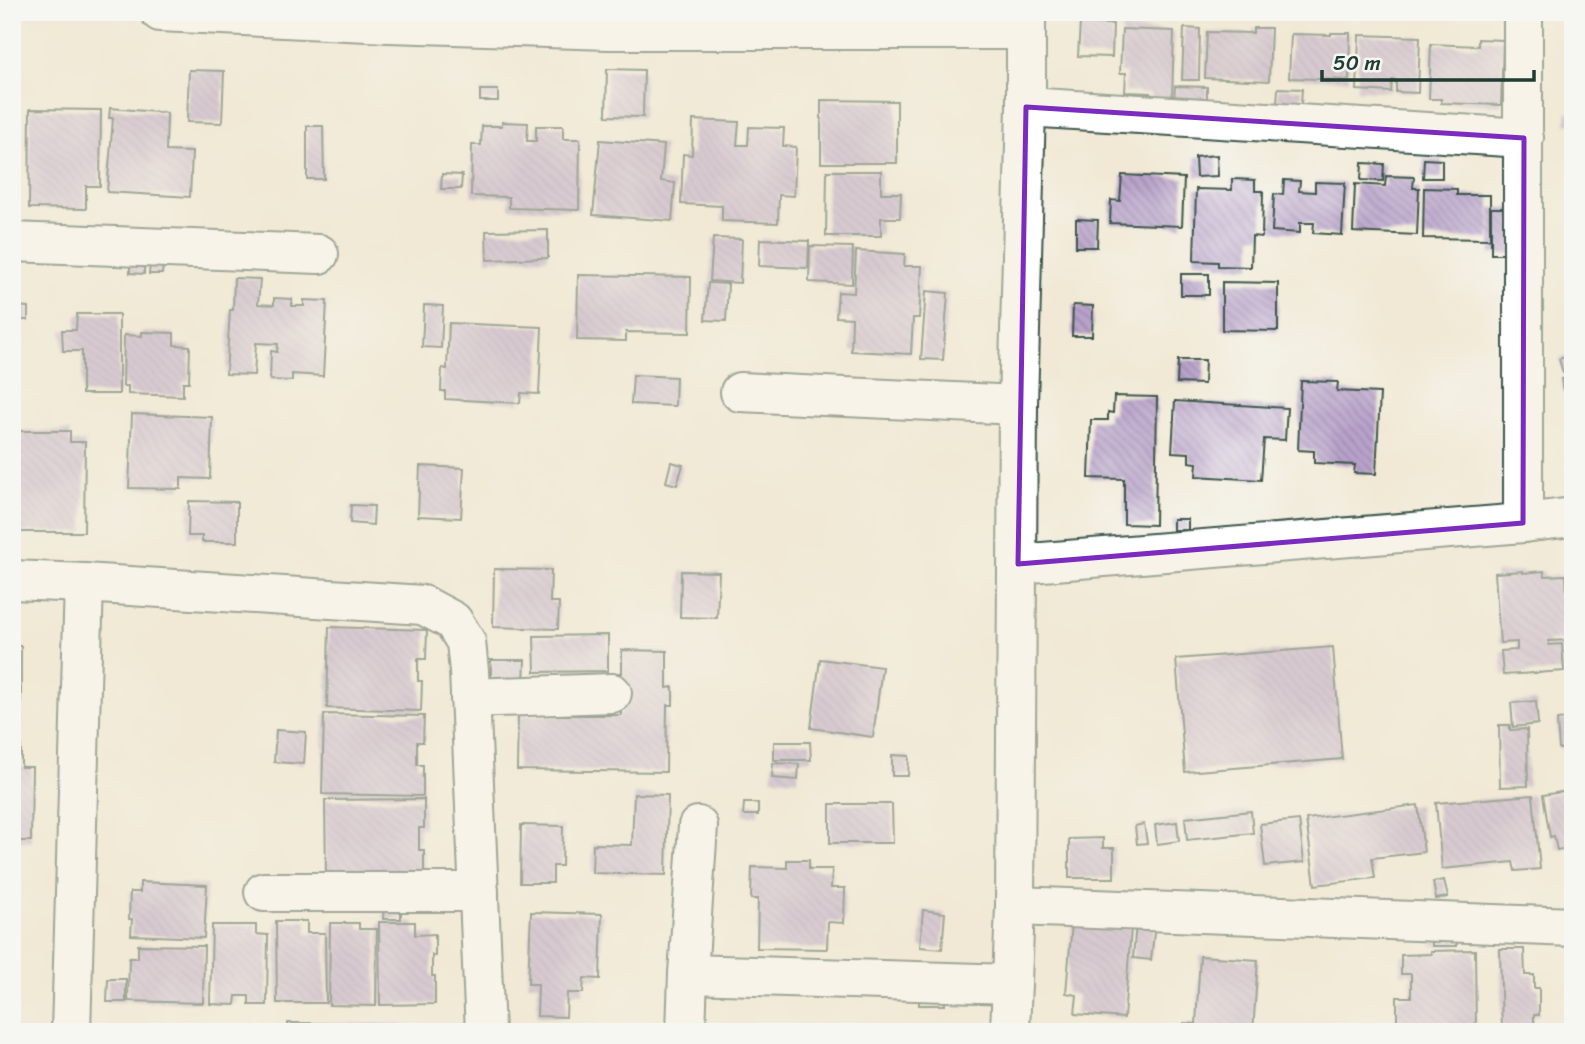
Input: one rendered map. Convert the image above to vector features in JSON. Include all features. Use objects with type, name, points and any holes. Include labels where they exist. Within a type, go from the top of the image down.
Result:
[{"type":"street","points":[[160,12],[389,23],[1026,21],[1018,405],[1016,906],[1010,1032]]},
{"type":"street","points":[[1523,12],[1523,523]]},
{"type":"street","points":[[1026,107],[1524,138]]},
{"type":"street","points":[[12,242],[319,254]]},
{"type":"street","points":[[740,392],[1018,405]]},
{"type":"street","points":[[1018,564],[1573,517]]},
{"type":"street","points":[[12,580],[423,605],[453,621],[466,642],[471,698],[485,1032]]},
{"type":"street","points":[[71,1032],[85,583]]},
{"type":"street","points":[[471,698],[612,693]]},
{"type":"street","points":[[686,1032],[698,826]]},
{"type":"street","points":[[264,891],[479,892]]},
{"type":"street","points":[[1016,906],[1573,927]]},
{"type":"street","points":[[688,974],[1012,984]]},
{"type":"highlighted area","points":[[1026,107],[1524,138],[1523,523],[1018,564]]},
{"type":"building","points":[[1080,23],[1113,24],[1112,57],[1078,56]]},
{"type":"building","points":[[1184,28],[1200,29],[1199,80],[1182,80]]},
{"type":"building","points":[[1253,28],[1271,28],[1269,81],[1205,78],[1207,32],[1253,33]]},
{"type":"building","points":[[1122,29],[1174,31],[1172,101],[1150,100],[1150,93],[1125,92],[1126,73],[1120,73]]},
{"type":"building","points":[[1350,33],[1349,80],[1289,78],[1291,34]]},
{"type":"building","points":[[1359,35],[1420,37],[1418,93],[1396,92],[1396,80],[1392,80],[1391,92],[1357,90]]},
{"type":"building","points":[[1478,39],[1503,40],[1501,105],[1441,103],[1441,99],[1429,99],[1431,44],[1478,46]]},
{"type":"building","points":[[607,69],[644,70],[643,117],[606,116]]},
{"type":"building","points":[[189,70],[224,71],[222,123],[187,122]]},
{"type":"building","points":[[1175,86],[1207,87],[1207,104],[1174,103]]},
{"type":"building","points":[[1278,88],[1302,89],[1301,105],[1277,104]]},
{"type":"building","points":[[480,90],[498,90],[498,101],[480,101]]},
{"type":"building","points":[[821,100],[897,101],[897,163],[821,163]]},
{"type":"building","points":[[110,108],[167,113],[166,151],[192,152],[190,197],[107,192],[113,118],[109,118]]},
{"type":"building","points":[[30,109],[101,110],[100,186],[86,186],[86,209],[29,208]]},
{"type":"building","points":[[1566,112],[1573,113],[1573,124],[1566,124]]},
{"type":"building","points":[[693,120],[739,122],[737,145],[748,145],[749,127],[784,128],[783,146],[796,147],[794,196],[779,195],[778,223],[722,221],[722,206],[681,204],[683,154],[692,155]]},
{"type":"building","points":[[502,122],[528,123],[527,141],[536,141],[536,126],[563,126],[563,139],[580,139],[579,210],[509,208],[509,197],[471,196],[472,145],[481,145],[482,126],[502,126]]},
{"type":"building","points":[[307,126],[323,126],[324,179],[307,179]]},
{"type":"building","points":[[600,140],[664,145],[661,181],[675,183],[672,221],[593,215]]},
{"type":"building","points":[[1217,155],[1218,176],[1196,177],[1195,157]]},
{"type":"building","points":[[1424,159],[1442,160],[1442,178],[1423,178]]},
{"type":"building","points":[[1362,163],[1384,164],[1383,181],[1361,180]]},
{"type":"building","points":[[827,171],[881,171],[881,193],[901,193],[900,218],[881,218],[881,236],[826,236]]},
{"type":"building","points":[[442,174],[462,175],[461,189],[441,189]]},
{"type":"building","points":[[1122,175],[1184,178],[1182,226],[1110,223],[1111,200],[1120,201]]},
{"type":"building","points":[[1386,176],[1414,177],[1413,188],[1419,188],[1417,235],[1353,232],[1355,184],[1385,186]]},
{"type":"building","points":[[1232,179],[1255,180],[1255,191],[1263,191],[1262,237],[1252,236],[1251,267],[1218,266],[1218,262],[1194,261],[1196,189],[1232,190]]},
{"type":"building","points":[[1284,180],[1300,181],[1299,191],[1315,192],[1315,182],[1345,183],[1342,235],[1313,233],[1314,223],[1300,223],[1300,233],[1272,231],[1274,194],[1283,195]]},
{"type":"building","points":[[1424,188],[1457,189],[1457,195],[1490,195],[1490,239],[1423,238]]},
{"type":"building","points":[[1491,208],[1512,208],[1512,254],[1491,254]]},
{"type":"building","points":[[1076,219],[1098,220],[1097,247],[1076,247]]},
{"type":"building","points":[[548,230],[548,258],[487,260],[486,231]]},
{"type":"building","points":[[713,238],[742,239],[740,283],[710,281]]},
{"type":"building","points":[[760,239],[809,241],[808,268],[759,266]]},
{"type":"building","points":[[810,246],[853,247],[852,284],[809,282]]},
{"type":"building","points":[[856,251],[905,254],[904,266],[922,266],[919,318],[913,318],[911,354],[851,351],[852,318],[836,317],[838,292],[854,293]]},
{"type":"building","points":[[130,264],[144,264],[144,274],[130,273]]},
{"type":"building","points":[[150,265],[163,266],[162,274],[149,274]]},
{"type":"building","points":[[1181,274],[1209,274],[1209,295],[1181,295]]},
{"type":"building","points":[[578,275],[691,277],[690,333],[626,332],[626,341],[577,340]]},
{"type":"building","points":[[234,278],[260,279],[258,304],[274,305],[274,298],[292,299],[292,306],[304,306],[304,300],[327,301],[323,376],[292,374],[292,381],[270,380],[271,351],[277,352],[278,344],[256,343],[254,375],[226,374]]},
{"type":"building","points":[[1222,282],[1278,283],[1278,331],[1222,330]]},
{"type":"building","points":[[708,283],[728,284],[726,321],[705,320]]},
{"type":"building","points":[[926,291],[948,293],[943,360],[921,359]]},
{"type":"building","points":[[424,305],[443,306],[441,348],[422,347]]},
{"type":"building","points":[[1073,305],[1093,306],[1092,336],[1072,336]]},
{"type":"building","points":[[12,306],[28,307],[28,320],[12,320]]},
{"type":"building","points":[[77,314],[119,314],[119,394],[82,394],[82,351],[63,351],[62,330],[76,330]]},
{"type":"building","points":[[449,323],[542,327],[539,394],[521,393],[520,403],[445,399],[445,391],[441,391],[442,368],[447,369]]},
{"type":"building","points":[[142,332],[174,333],[174,345],[190,346],[189,382],[183,382],[183,396],[128,394],[128,386],[123,386],[124,335],[142,336]]},
{"type":"building","points":[[1571,355],[1573,370],[1563,373],[1559,359]]},
{"type":"building","points":[[1178,360],[1205,360],[1204,384],[1177,383]]},
{"type":"building","points":[[633,375],[676,377],[675,406],[631,404]]},
{"type":"building","points":[[1573,377],[1573,389],[1563,391],[1561,379]]},
{"type":"building","points":[[1301,381],[1338,382],[1337,391],[1380,393],[1376,474],[1354,473],[1355,465],[1314,463],[1314,451],[1298,450]]},
{"type":"building","points":[[1114,396],[1157,397],[1155,525],[1124,524],[1124,479],[1089,478],[1091,420],[1108,420],[1108,412],[1113,413]]},
{"type":"building","points":[[1175,401],[1287,408],[1285,440],[1264,439],[1261,480],[1196,476],[1197,463],[1189,462],[1189,453],[1172,452]]},
{"type":"building","points":[[132,414],[212,417],[210,479],[181,478],[181,489],[129,488]]},
{"type":"building","points":[[13,431],[70,431],[70,442],[85,442],[84,532],[12,532]]},
{"type":"building","points":[[671,462],[683,465],[677,485],[666,482]]},
{"type":"building","points":[[420,466],[464,468],[461,518],[418,516]]},
{"type":"building","points":[[189,501],[237,502],[237,542],[202,542],[202,536],[188,536]]},
{"type":"building","points":[[351,505],[374,506],[373,525],[350,523]]},
{"type":"building","points":[[1173,519],[1188,519],[1188,530],[1173,530]]},
{"type":"building","points":[[494,569],[551,570],[550,602],[559,602],[558,629],[493,627]]},
{"type":"building","points":[[681,571],[719,572],[717,618],[680,617]]},
{"type":"building","points":[[1544,571],[1545,576],[1566,575],[1570,640],[1549,641],[1549,645],[1562,644],[1564,671],[1503,675],[1501,651],[1517,650],[1517,642],[1500,643],[1495,573]]},
{"type":"building","points":[[329,627],[427,630],[426,659],[418,659],[418,681],[422,681],[421,711],[327,708]]},
{"type":"building","points":[[608,635],[608,671],[535,672],[534,636]]},
{"type":"building","points":[[12,646],[21,646],[21,767],[32,767],[31,841],[12,841]]},
{"type":"building","points":[[1333,647],[1342,759],[1185,772],[1176,659]]},
{"type":"building","points":[[622,650],[667,651],[667,688],[673,687],[673,705],[667,705],[666,772],[517,770],[518,715],[621,715],[621,702],[617,702],[617,673],[622,673]]},
{"type":"building","points":[[820,659],[882,667],[873,737],[811,728]]},
{"type":"building","points":[[491,660],[525,660],[524,682],[491,682]]},
{"type":"building","points":[[1536,701],[1538,724],[1513,727],[1511,703]]},
{"type":"building","points":[[324,714],[424,716],[423,742],[417,742],[417,765],[423,765],[423,796],[322,794]]},
{"type":"building","points":[[1573,718],[1573,748],[1559,749],[1557,720]]},
{"type":"building","points":[[1499,725],[1510,725],[1510,730],[1527,729],[1528,786],[1500,787]]},
{"type":"building","points":[[276,730],[306,732],[304,764],[274,762]]},
{"type":"building","points":[[774,742],[810,742],[811,760],[774,760]]},
{"type":"building","points":[[892,755],[909,756],[908,776],[892,776]]},
{"type":"building","points":[[773,763],[799,764],[798,780],[772,778]]},
{"type":"building","points":[[1573,790],[1573,847],[1557,850],[1554,836],[1550,837],[1543,795]]},
{"type":"building","points":[[634,794],[668,795],[666,875],[592,873],[593,844],[632,845]]},
{"type":"building","points":[[1533,795],[1540,869],[1515,871],[1513,862],[1442,869],[1436,803]]},
{"type":"building","points":[[424,799],[424,828],[419,828],[419,850],[424,850],[424,877],[326,876],[325,800]]},
{"type":"building","points":[[744,803],[758,803],[758,815],[743,815]]},
{"type":"building","points":[[830,804],[892,804],[893,843],[830,843]]},
{"type":"building","points":[[1418,805],[1424,852],[1372,858],[1375,878],[1315,885],[1306,819]]},
{"type":"building","points":[[1251,811],[1253,833],[1187,840],[1185,818]]},
{"type":"building","points":[[1299,820],[1304,862],[1265,866],[1260,824]]},
{"type":"building","points":[[1177,822],[1179,841],[1157,844],[1155,825]]},
{"type":"building","points":[[1144,824],[1147,843],[1137,844],[1135,826]]},
{"type":"building","points":[[521,825],[563,826],[562,866],[553,866],[553,883],[520,883]]},
{"type":"building","points":[[1103,838],[1103,848],[1114,848],[1114,878],[1069,878],[1069,839]]},
{"type":"building","points":[[787,860],[809,860],[809,869],[832,869],[831,888],[845,888],[844,923],[828,922],[827,949],[757,948],[758,899],[751,899],[752,867],[787,868]]},
{"type":"building","points":[[1444,880],[1448,897],[1436,899],[1433,882]]},
{"type":"building","points":[[140,882],[207,885],[204,938],[131,935],[130,892],[140,892]]},
{"type":"building","points":[[384,905],[401,906],[401,919],[383,919]]},
{"type":"building","points":[[923,910],[945,913],[942,949],[920,947]]},
{"type":"building","points":[[531,912],[602,914],[600,979],[584,978],[583,993],[567,993],[566,1017],[537,1016],[538,984],[528,984]]},
{"type":"building","points":[[276,921],[307,921],[307,933],[325,933],[326,1003],[277,1003]]},
{"type":"building","points":[[379,922],[415,922],[415,935],[435,934],[432,976],[435,976],[435,1004],[380,1005]]},
{"type":"building","points":[[330,923],[359,923],[359,929],[377,929],[376,1006],[329,1005]]},
{"type":"building","points":[[1072,923],[1131,928],[1124,1018],[1075,1014],[1077,995],[1066,993]]},
{"type":"building","points":[[1136,923],[1155,924],[1151,960],[1133,958]]},
{"type":"building","points":[[212,925],[256,925],[256,934],[268,935],[267,1005],[249,1005],[249,996],[236,996],[235,1005],[210,1004]]},
{"type":"building","points":[[1432,934],[1457,934],[1457,946],[1432,946]]},
{"type":"building","points":[[138,945],[204,946],[203,1003],[128,1001],[129,958],[138,958]]},
{"type":"building","points":[[1500,949],[1524,949],[1525,975],[1534,975],[1534,988],[1539,988],[1539,1015],[1534,1015],[1534,1032],[1502,1032]]},
{"type":"building","points":[[1475,950],[1476,1028],[1397,1028],[1397,997],[1411,997],[1411,974],[1401,974],[1401,955]]},
{"type":"building","points":[[1200,956],[1258,960],[1253,1032],[1184,1032],[1184,1023],[1196,1024]]},
{"type":"building","points":[[108,979],[126,979],[126,1002],[107,1002]]},
{"type":"building","points":[[919,989],[945,989],[945,1005],[919,1005]]},
{"type":"building","points":[[288,1023],[402,1024],[402,1032],[288,1032]]}]
